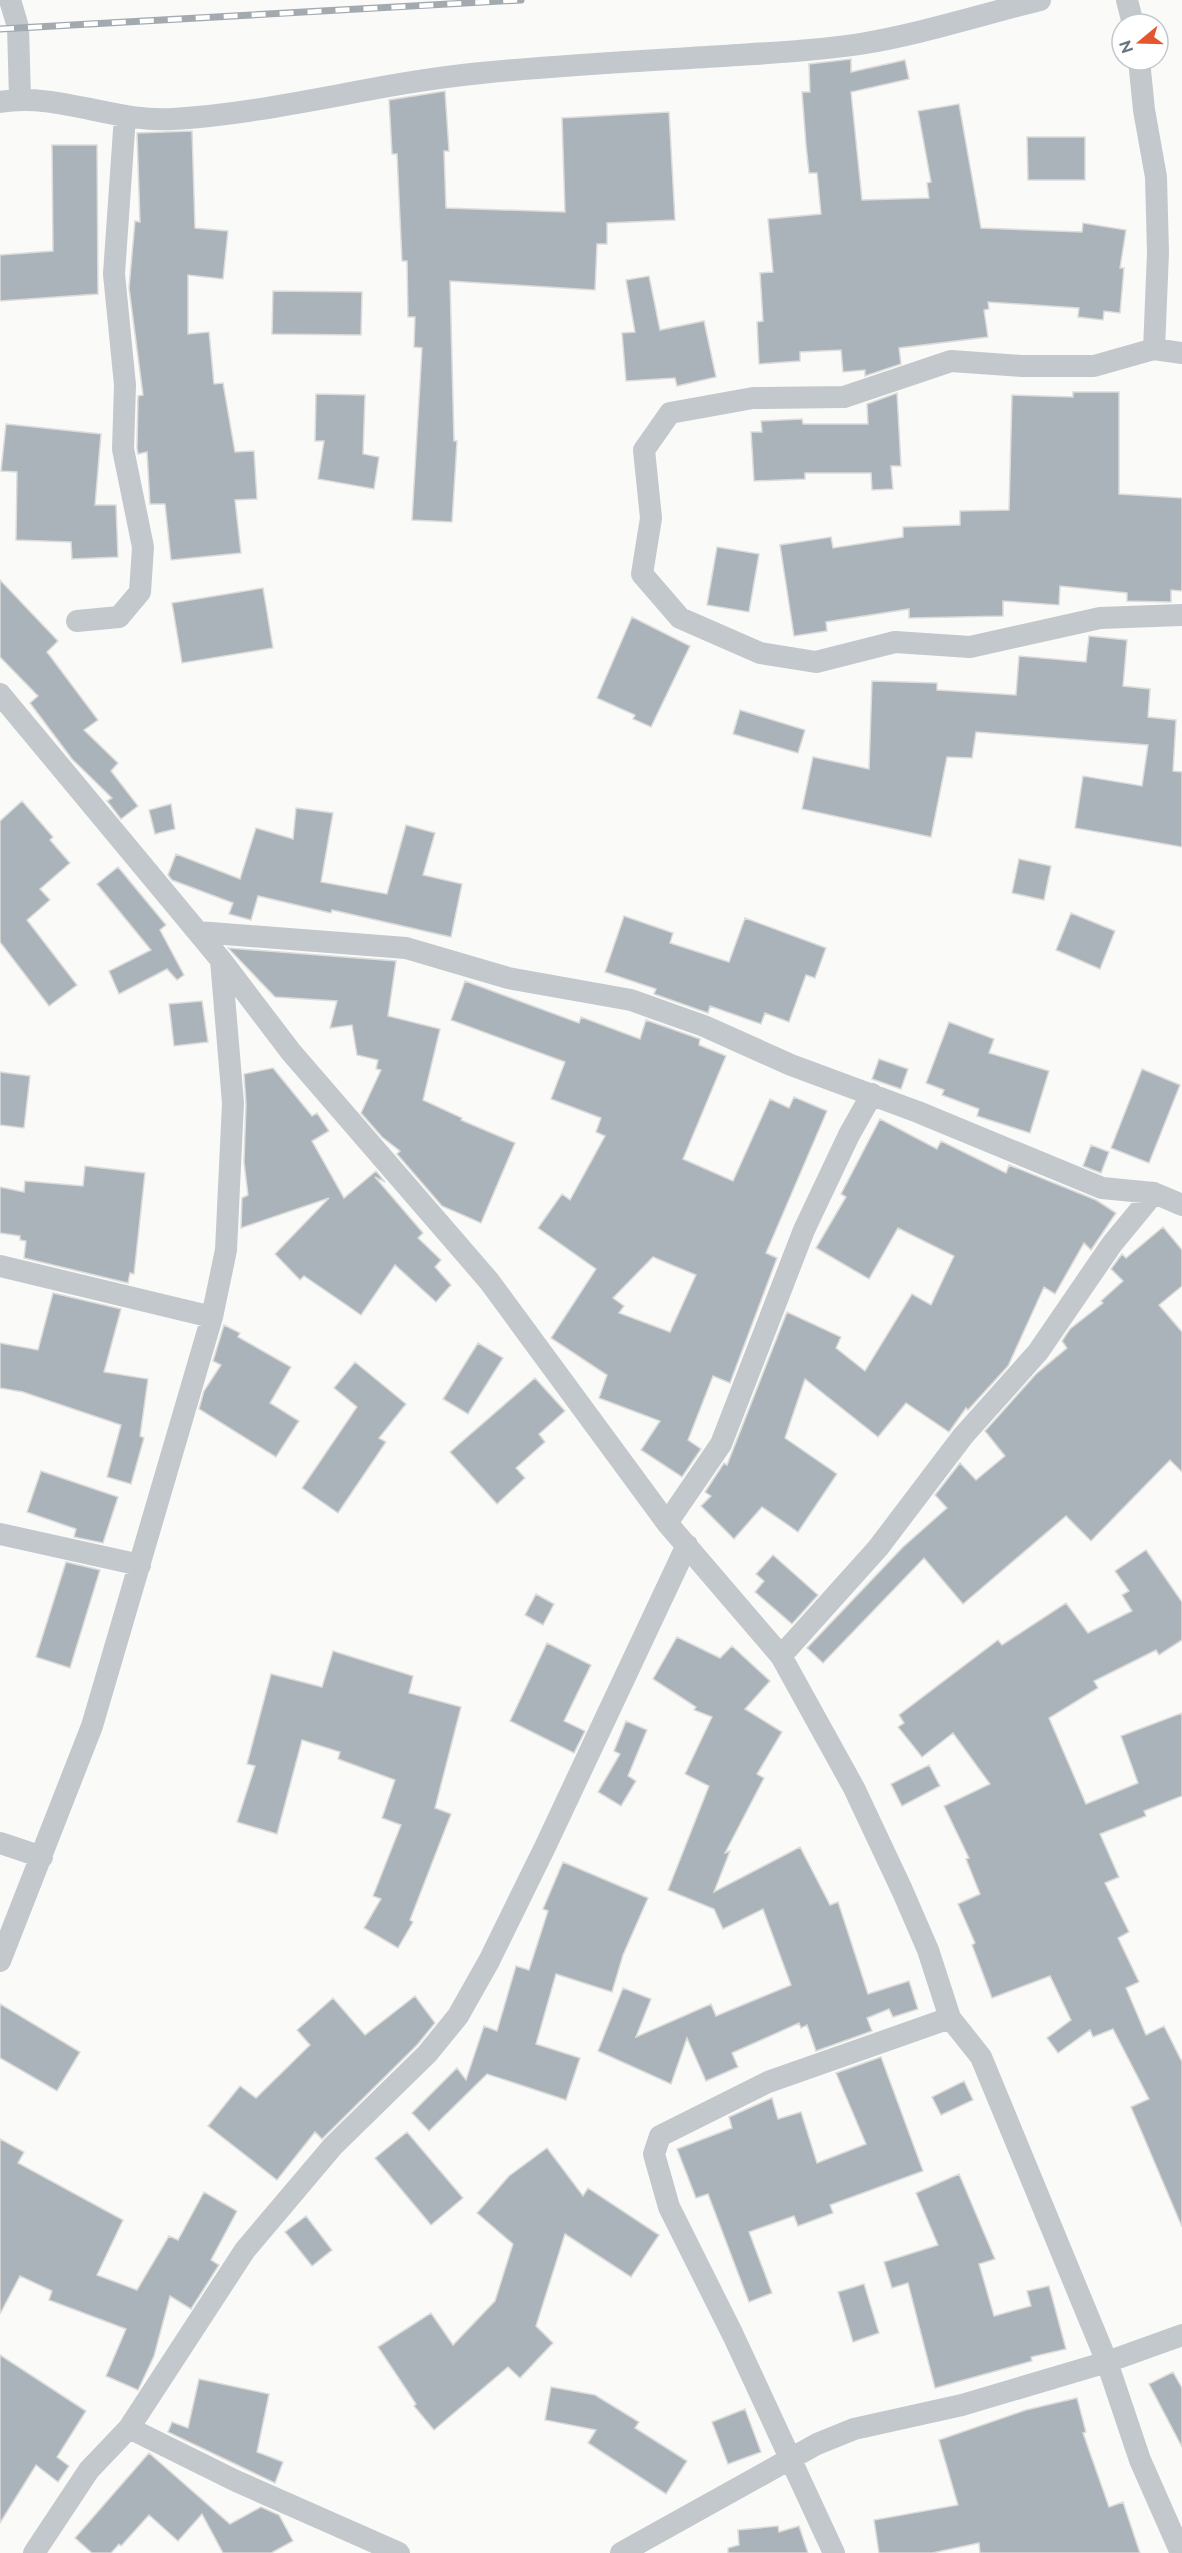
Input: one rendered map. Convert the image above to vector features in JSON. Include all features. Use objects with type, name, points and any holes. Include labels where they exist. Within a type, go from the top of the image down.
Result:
[{"type":"street","points":[[10,0],[18,27],[10,100],[171,120],[300,103],[372,87],[480,73],[859,44],[921,32],[1040,0]]},
{"type":"street","points":[[1140,72],[1144,110],[1156,177],[1158,253],[1154,349]]},
{"type":"street","points":[[77,621],[119,617],[140,592],[143,547],[123,449],[125,385],[114,274],[125,116]]},
{"type":"street","points":[[1182,353],[1154,349],[1094,366],[1022,366],[951,361],[844,397],[753,398],[670,413],[644,450],[651,518],[642,574],[680,618],[760,652],[816,662],[895,642],[970,647],[1100,618],[1182,615]]},
{"type":"street","points":[[0,694],[221,960],[291,1052],[489,1281],[668,1523],[781,1656],[854,1788],[902,1890],[928,1950],[950,2018],[981,2057],[1107,2362],[1140,2460],[1175,2522],[1181,2553]]},
{"type":"street","points":[[198,932],[406,948],[508,978],[631,1000],[704,1026],[791,1065],[872,1094],[1102,1188],[1155,1193],[1182,1204]]},
{"type":"street","points":[[0,1961],[92,1726],[212,1317],[226,1250],[233,1103],[221,960]]},
{"type":"street","points":[[668,1523],[721,1444],[804,1230],[849,1135],[872,1094]]},
{"type":"street","points":[[781,1656],[878,1548],[963,1436],[1038,1352],[1112,1244],[1155,1193]]},
{"type":"street","points":[[0,1266],[212,1317]]},
{"type":"street","points":[[0,1534],[140,1565]]},
{"type":"street","points":[[34,2553],[89,2470],[129,2428],[245,2250],[333,2146],[427,2055],[458,2016],[489,1961],[545,1847],[687,1545]]},
{"type":"street","points":[[0,1844],[42,1857]]},
{"type":"street","points":[[834,2553],[669,2207],[654,2154],[660,2136],[768,2082],[950,2018]]},
{"type":"street","points":[[621,2553],[790,2459],[854,2428],[962,2405],[1107,2362],[1182,2335]]},
{"type":"street","points":[[129,2428],[236,2481],[399,2553]]},
{"type":"building","points":[[851,59],[851,72],[905,60],[909,79],[851,92],[862,200],[929,198],[927,183],[931,182],[918,111],[959,104],[981,228],[1082,232],[1083,223],[1126,230],[1120,268],[1124,268],[1120,313],[1104,311],[1103,320],[1078,317],[1079,308],[988,302],[989,309],[984,310],[988,337],[899,348],[901,364],[865,376],[865,370],[843,372],[841,350],[800,352],[800,361],[759,364],[757,322],[763,321],[760,273],[773,272],[768,219],[821,214],[817,173],[809,173],[806,145],[802,92],[810,92],[809,64]]},
{"type":"building","points":[[445,91],[449,151],[444,151],[446,208],[565,212],[562,118],[669,112],[675,220],[607,223],[607,244],[597,244],[595,290],[450,281],[454,441],[457,441],[452,522],[412,520],[422,348],[414,347],[415,317],[408,317],[407,261],[402,261],[397,154],[392,154],[389,100]]},
{"type":"building","points":[[192,131],[195,228],[228,231],[223,279],[188,275],[188,334],[209,332],[214,384],[223,383],[235,452],[254,451],[257,499],[235,500],[241,553],[171,560],[165,504],[150,504],[147,452],[138,454],[137,448],[138,396],[143,395],[129,288],[135,221],[140,222],[137,133]]},
{"type":"building","points":[[1027,137],[1085,137],[1085,180],[1028,180]]},
{"type":"building","points":[[52,145],[97,145],[98,294],[0,301],[0,255],[53,251]]},
{"type":"building","points":[[649,276],[660,330],[704,321],[716,377],[677,386],[675,378],[626,381],[622,333],[635,332],[626,280]]},
{"type":"building","points":[[273,291],[362,292],[361,335],[272,334]]},
{"type":"building","points":[[1073,392],[1119,392],[1119,494],[1182,498],[1182,591],[1171,590],[1171,602],[1127,601],[1127,593],[1060,586],[1059,605],[1003,601],[1003,616],[909,618],[909,609],[826,622],[827,631],[794,636],[780,545],[831,537],[833,548],[903,537],[903,527],[960,525],[960,511],[1009,510],[1012,395],[1073,397]]},
{"type":"building","points":[[897,393],[901,466],[891,466],[893,489],[872,490],[871,473],[805,473],[805,479],[754,481],[751,432],[762,432],[761,421],[802,419],[803,424],[868,424],[867,404]]},
{"type":"building","points":[[316,394],[365,395],[363,454],[379,457],[374,489],[318,479],[324,441],[315,441]]},
{"type":"building","points":[[6,424],[101,434],[95,505],[116,505],[118,557],[72,559],[71,542],[16,540],[17,472],[1,471]]},
{"type":"building","points":[[717,547],[759,554],[749,612],[707,605]]},
{"type":"building","points":[[0,580],[58,641],[47,652],[98,720],[84,730],[118,763],[111,771],[138,806],[121,819],[107,801],[112,798],[72,759],[30,703],[38,696],[0,657]]},
{"type":"building","points":[[263,588],[273,648],[182,663],[172,603]]},
{"type":"building","points":[[632,617],[690,646],[651,727],[633,719],[635,715],[597,698]]},
{"type":"building","points":[[1089,636],[1127,640],[1123,686],[1150,689],[1148,717],[1176,720],[1173,771],[1182,772],[1182,847],[1075,828],[1083,776],[1142,786],[1148,745],[976,732],[972,758],[947,757],[931,837],[802,809],[813,757],[869,769],[872,681],[937,683],[937,690],[1016,695],[1019,656],[1086,662]]},
{"type":"building","points":[[740,710],[805,730],[798,753],[733,734]]},
{"type":"building","points":[[22,801],[53,837],[50,840],[70,863],[40,889],[50,900],[27,920],[77,985],[49,1006],[0,942],[0,821]]},
{"type":"building","points":[[171,804],[175,829],[155,834],[149,810]]},
{"type":"building","points":[[296,808],[333,813],[321,882],[387,894],[406,825],[435,833],[423,875],[462,884],[451,937],[258,896],[251,920],[229,914],[233,903],[172,880],[168,875],[176,854],[240,879],[256,828],[293,839]]},
{"type":"building","points":[[1019,859],[1051,866],[1044,900],[1012,893]]},
{"type":"building","points":[[118,867],[166,925],[160,930],[184,975],[177,980],[167,969],[119,994],[109,971],[151,950],[97,884]]},
{"type":"building","points":[[1071,913],[1115,931],[1100,969],[1056,950]]},
{"type":"building","points":[[624,916],[673,933],[670,943],[729,962],[745,918],[826,948],[815,978],[806,975],[789,1022],[765,1013],[761,1024],[710,1006],[708,1013],[654,994],[656,989],[605,972]]},
{"type":"building","points":[[228,948],[396,961],[388,1016],[440,1029],[423,1100],[462,1118],[461,1120],[515,1143],[481,1223],[442,1206],[397,1154],[400,1151],[382,1137],[361,1113],[381,1070],[376,1069],[378,1060],[357,1055],[352,1025],[330,1028],[337,1001],[275,997]]},
{"type":"building","points":[[465,981],[579,1023],[581,1017],[640,1039],[646,1020],[700,1039],[699,1045],[726,1056],[683,1159],[733,1181],[770,1099],[789,1108],[794,1097],[827,1111],[766,1253],[777,1258],[730,1383],[713,1376],[688,1440],[701,1449],[682,1477],[641,1450],[660,1421],[599,1398],[607,1375],[551,1338],[596,1269],[538,1228],[562,1194],[570,1200],[605,1136],[596,1132],[601,1118],[551,1099],[565,1062],[451,1020]],"holes":[[[653,1257],[696,1275],[670,1332],[619,1313],[624,1306],[613,1298]]]},
{"type":"building","points":[[202,1001],[208,1042],[174,1046],[169,1004]]},
{"type":"building","points":[[949,1022],[994,1039],[989,1053],[1049,1071],[1030,1133],[977,1116],[979,1109],[942,1095],[944,1090],[926,1083]]},
{"type":"building","points":[[879,1059],[908,1069],[901,1089],[872,1079]]},
{"type":"building","points":[[273,1068],[312,1116],[317,1113],[329,1131],[312,1141],[344,1198],[376,1171],[385,1182],[375,1177],[423,1233],[418,1238],[441,1260],[435,1267],[451,1285],[436,1302],[395,1265],[361,1315],[304,1276],[300,1280],[275,1254],[329,1198],[241,1228],[242,1198],[248,1195],[244,1162],[246,1104],[244,1074]]},
{"type":"building","points":[[1142,1069],[1180,1085],[1149,1163],[1111,1148]]},
{"type":"building","points":[[0,1072],[30,1076],[24,1128],[0,1125]]},
{"type":"building","points":[[880,1119],[937,1149],[941,1141],[1006,1173],[1009,1165],[1096,1200],[1116,1213],[1091,1250],[1084,1243],[1055,1294],[1044,1287],[1008,1366],[968,1410],[966,1408],[949,1432],[906,1403],[878,1437],[805,1379],[785,1438],[837,1474],[798,1532],[762,1507],[734,1539],[701,1506],[711,1496],[705,1492],[724,1463],[727,1465],[787,1312],[841,1337],[836,1348],[865,1371],[912,1294],[931,1305],[954,1256],[898,1228],[869,1279],[816,1248],[846,1197],[841,1194]]},
{"type":"building","points":[[1091,1145],[1109,1152],[1101,1173],[1083,1166]]},
{"type":"building","points":[[85,1166],[145,1173],[134,1274],[130,1273],[128,1283],[24,1258],[26,1241],[20,1240],[20,1236],[0,1233],[0,1187],[24,1192],[25,1181],[83,1186]]},
{"type":"building","points":[[1163,1227],[1182,1250],[1182,1286],[1159,1305],[1182,1332],[1182,1472],[1170,1460],[1091,1541],[1066,1516],[963,1604],[924,1558],[823,1663],[807,1648],[903,1547],[947,1508],[935,1495],[960,1463],[976,1480],[1005,1456],[985,1431],[1036,1374],[1067,1348],[1062,1341],[1070,1329],[1103,1303],[1101,1301],[1123,1281],[1111,1269],[1122,1254],[1126,1258]]},
{"type":"building","points":[[53,1293],[121,1309],[104,1372],[148,1379],[140,1436],[144,1438],[131,1484],[107,1477],[121,1425],[23,1392],[0,1388],[0,1343],[38,1350]]},
{"type":"building","points":[[224,1325],[240,1333],[238,1337],[291,1367],[270,1403],[299,1421],[276,1457],[199,1409],[204,1391],[221,1365],[213,1361]]},
{"type":"building","points":[[478,1343],[503,1358],[468,1414],[443,1399]]},
{"type":"building","points":[[355,1362],[406,1404],[379,1438],[386,1442],[338,1513],[302,1488],[357,1407],[334,1388]]},
{"type":"building","points":[[535,1378],[565,1411],[539,1434],[545,1442],[516,1468],[525,1478],[497,1504],[450,1452]]},
{"type":"building","points":[[41,1471],[118,1497],[103,1543],[74,1537],[76,1529],[27,1512]]},
{"type":"building","points":[[1146,1550],[1182,1602],[1182,1640],[1159,1655],[1156,1650],[1094,1681],[1098,1688],[1049,1718],[1086,1804],[1138,1783],[1121,1736],[1182,1713],[1182,1796],[1144,1811],[1146,1816],[1100,1834],[1119,1877],[1105,1883],[1129,1932],[1118,1938],[1139,1982],[1126,1988],[1146,2035],[1164,2026],[1182,2062],[1182,2227],[1131,2107],[1149,2099],[1113,2029],[1093,2037],[1090,2030],[1058,2053],[1047,2038],[1071,2020],[1050,1976],[992,1998],[972,1945],[975,1943],[958,1904],[980,1894],[966,1859],[969,1858],[944,1806],[990,1784],[953,1733],[922,1757],[898,1727],[904,1723],[899,1715],[998,1640],[1002,1645],[1066,1603],[1088,1633],[1132,1611],[1122,1595],[1129,1591],[1115,1571]]},
{"type":"building","points":[[773,1555],[818,1595],[792,1624],[755,1592],[764,1581],[756,1574]]},
{"type":"building","points":[[66,1562],[100,1570],[70,1668],[36,1657]]},
{"type":"building","points":[[536,1594],[554,1604],[543,1625],[525,1615]]},
{"type":"building","points":[[677,1637],[720,1658],[732,1646],[770,1681],[745,1709],[782,1732],[757,1774],[764,1778],[725,1853],[730,1851],[714,1892],[800,1847],[830,1905],[838,1902],[868,1994],[909,1981],[918,2009],[893,2017],[889,2009],[867,2018],[872,2031],[816,2051],[807,2025],[801,2028],[799,2023],[732,2053],[738,2067],[706,2081],[687,2038],[671,2084],[598,2051],[623,1988],[651,1999],[636,2037],[711,2004],[716,2016],[791,1985],[763,1909],[723,1929],[714,1909],[668,1890],[709,1786],[685,1774],[712,1717],[694,1710],[696,1707],[653,1679]]},
{"type":"building","points":[[547,1643],[591,1665],[564,1721],[585,1731],[574,1753],[510,1721]]},
{"type":"building","points":[[333,1651],[413,1676],[409,1693],[461,1707],[435,1808],[451,1814],[410,1920],[413,1922],[398,1948],[364,1928],[381,1899],[373,1896],[401,1825],[382,1818],[395,1780],[338,1759],[340,1752],[302,1740],[277,1834],[237,1822],[255,1766],[247,1764],[271,1674],[322,1687]]},
{"type":"building","points":[[626,1721],[647,1730],[628,1776],[636,1781],[621,1806],[598,1792],[620,1754],[614,1751]]},
{"type":"building","points":[[929,1765],[940,1786],[902,1806],[891,1784]]},
{"type":"building","points":[[563,1862],[648,1898],[623,1955],[612,1992],[556,1974],[536,2044],[580,2058],[566,2100],[487,2074],[429,2131],[412,2113],[457,2068],[466,2080],[484,2026],[497,2031],[516,1966],[529,1970],[548,1911],[543,1909]]},
{"type":"building","points":[[415,1996],[435,2023],[417,2045],[322,2139],[315,2132],[277,2180],[208,2126],[240,2086],[256,2098],[310,2045],[297,2030],[333,1998],[365,2035]]},
{"type":"building","points":[[0,2004],[80,2052],[57,2091],[0,2058]]},
{"type":"building","points":[[881,2057],[923,2171],[830,2205],[833,2213],[798,2226],[794,2216],[749,2232],[772,2293],[749,2302],[708,2194],[696,2198],[677,2149],[732,2128],[729,2117],[772,2098],[778,2119],[801,2112],[817,2163],[866,2144],[836,2073]]},
{"type":"building","points":[[964,2081],[973,2100],[941,2115],[932,2097]]},
{"type":"building","points":[[407,2132],[463,2198],[431,2225],[375,2158]]},
{"type":"building","points":[[0,2139],[24,2152],[18,2163],[123,2220],[97,2275],[137,2290],[169,2236],[178,2240],[204,2192],[237,2211],[211,2260],[219,2265],[191,2309],[170,2296],[154,2356],[138,2390],[106,2376],[126,2329],[49,2300],[52,2291],[20,2276],[0,2314]]},
{"type":"building","points":[[547,2148],[583,2196],[588,2188],[659,2235],[631,2277],[565,2234],[536,2326],[553,2343],[520,2378],[508,2367],[434,2430],[414,2406],[416,2404],[378,2347],[431,2313],[453,2345],[495,2301],[513,2244],[477,2213],[509,2176]]},
{"type":"building","points":[[959,2174],[995,2259],[979,2264],[994,2316],[1031,2306],[1027,2291],[1049,2286],[1066,2349],[1031,2357],[1032,2361],[935,2388],[908,2283],[892,2288],[884,2262],[938,2245],[916,2193]]},
{"type":"building","points":[[306,2216],[332,2250],[312,2266],[285,2232]]},
{"type":"building","points":[[864,2284],[879,2333],[853,2342],[838,2292]]},
{"type":"building","points":[[0,2355],[86,2411],[57,2457],[69,2466],[58,2482],[36,2465],[0,2523]]},
{"type":"building","points":[[1173,2372],[1182,2388],[1182,2447],[1149,2384]]},
{"type":"building","points":[[199,2379],[269,2394],[257,2452],[283,2462],[275,2483],[168,2432],[172,2422],[188,2428]]},
{"type":"building","points":[[551,2387],[595,2395],[639,2422],[635,2428],[687,2461],[666,2494],[588,2443],[596,2430],[545,2420]]},
{"type":"building","points":[[1077,2398],[1086,2432],[1083,2433],[1109,2507],[1123,2502],[1140,2553],[980,2553],[979,2543],[932,2553],[879,2553],[874,2520],[958,2505],[939,2440],[1026,2410]]},
{"type":"building","points":[[745,2409],[761,2452],[728,2464],[712,2422]]},
{"type":"building","points":[[149,2453],[230,2524],[261,2507],[279,2515],[293,2541],[271,2553],[223,2553],[202,2514],[178,2541],[149,2515],[121,2546],[119,2544],[111,2553],[92,2553],[75,2538]]},
{"type":"building","points":[[778,2526],[779,2532],[799,2526],[808,2553],[728,2553],[728,2548],[739,2545],[738,2530]]},
{"type":"railway","points":[[0,29],[521,0]]}]
